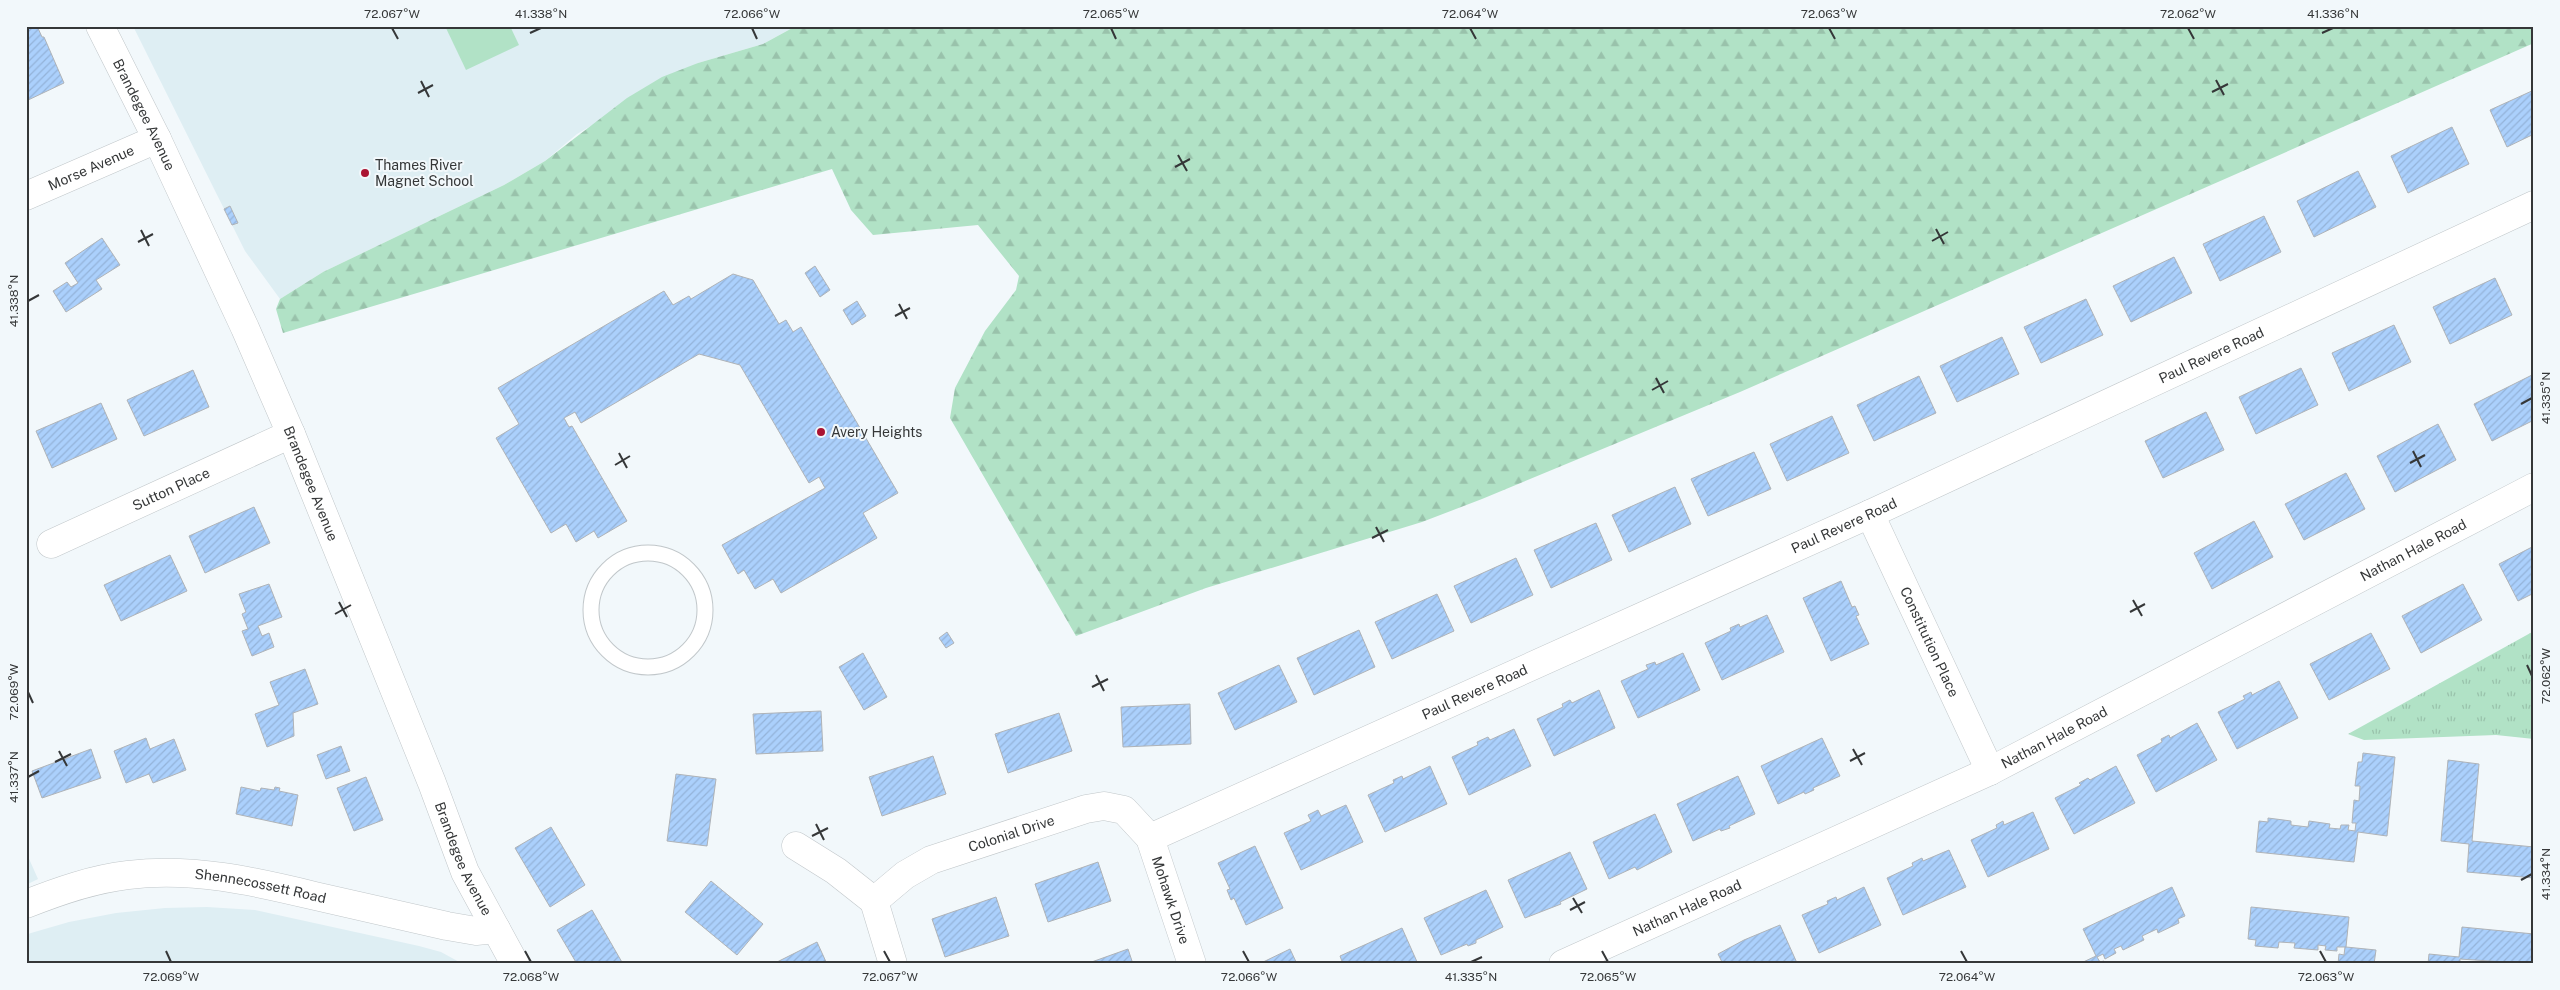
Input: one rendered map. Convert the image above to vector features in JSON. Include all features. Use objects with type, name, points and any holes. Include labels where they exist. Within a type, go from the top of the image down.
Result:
[{"type":"street","name":"Brandegee Avenue","points":[[100,26],[157,139],[291,434],[428,774],[465,872],[505,947]]},
{"type":"street","name":"Morse Avenue","points":[[26,196],[157,139]]},
{"type":"street","name":"Paul Revere Road","points":[[1150,838],[1870,514],[2534,205]]},
{"type":"street","name":"Sutton Place","points":[[51,544],[291,434]]},
{"type":"street","name":"Nathan Hale Road","points":[[1563,964],[1990,771],[2534,487]]},
{"type":"street","name":"Constitution Place","points":[[1870,514],[1990,771]]},
{"type":"street","name":"Colonial Drive","points":[[874,901],[905,875],[932,860],[1086,808],[1104,806],[1124,810],[1150,838]]},
{"type":"street","name":"Mohawk Drive","points":[[1150,838],[1192,964]]},
{"type":"street","points":[[796,846],[836,871],[874,901],[893,964]]},
{"type":"street","name":"Shennecossett Road","points":[[26,904],[78,886],[127,875],[179,872],[211,874],[248,880],[476,931],[505,947]]},
{"type":"lane","points":[[647,552],[666,555],[682,563],[695,576],[703,592],[706,611],[702,629],[693,646],[678,659],[660,667],[640,668],[621,661],[606,650],[595,633],[590,614],[592,594],[600,578],[612,564],[629,555],[647,552]]},
{"type":"shaded area","name":"Thames River Magnet School","points":[[133,26],[796,26],[763,44],[698,63],[577,134],[545,161],[504,185],[323,272],[280,299],[245,251]]},
{"type":"shaded area","points":[[26,852],[38,879],[26,885]]},
{"type":"shaded area","points":[[207,907],[255,910],[419,946],[441,952],[463,964],[26,964],[26,935],[31,933],[69,922],[116,913],[165,908]]},
{"type":"green space","points":[[445,26],[510,26],[519,45],[466,70]]},
{"type":"green space","points":[[796,26],[2534,26],[2534,43],[1740,392],[1482,499],[1422,522],[1206,588],[1076,636],[950,418],[955,388],[985,331],[1016,290],[1019,276],[978,225],[873,235],[851,210],[832,169],[283,333],[276,309],[280,299],[323,272],[504,185],[545,161],[627,98],[662,77],[698,63],[763,44]]},
{"type":"green space","points":[[2534,631],[2534,739],[2496,735],[2364,740],[2348,734]]},
{"type":"building","points":[[37,26],[42,37],[44,37],[64,83],[26,101],[26,29]]},
{"type":"building","points":[[2534,90],[2534,134],[2507,147],[2490,110]]},
{"type":"building","points":[[2452,127],[2469,164],[2408,193],[2391,156]]},
{"type":"building","points":[[2358,171],[2376,207],[2314,237],[2297,201]]},
{"type":"building","points":[[230,206],[238,223],[232,225],[224,209]]},
{"type":"building","points":[[2264,216],[2281,252],[2220,281],[2203,244]]},
{"type":"building","points":[[102,238],[120,265],[96,280],[102,289],[66,312],[53,291],[67,282],[71,287],[78,283],[65,263]]},
{"type":"building","points":[[2174,257],[2192,293],[2131,322],[2113,286]]},
{"type":"building","points":[[815,266],[830,290],[820,297],[805,273]]},
{"type":"building","name":"Avery Heights","points":[[733,274],[753,280],[779,324],[786,320],[793,332],[801,327],[898,493],[863,513],[877,538],[781,593],[773,579],[755,589],[744,570],[738,574],[722,545],[825,488],[819,477],[809,483],[740,365],[699,354],[581,423],[575,412],[564,418],[569,427],[572,426],[627,521],[598,538],[594,531],[576,542],[566,524],[551,533],[496,438],[519,424],[498,388],[664,291],[673,305],[689,296],[691,299]]},
{"type":"building","points":[[2495,278],[2512,315],[2450,344],[2433,307]]},
{"type":"building","points":[[2086,299],[2103,335],[2041,363],[2024,327]]},
{"type":"building","points":[[857,301],[866,316],[852,325],[843,310]]},
{"type":"building","points":[[2394,325],[2411,362],[2349,391],[2332,353]]},
{"type":"building","points":[[2002,337],[2019,374],[1957,402],[1940,366]]},
{"type":"building","points":[[2301,368],[2318,405],[2256,434],[2239,397]]},
{"type":"building","points":[[193,370],[209,407],[144,436],[127,400]]},
{"type":"building","points":[[2534,374],[2534,420],[2492,441],[2474,404]]},
{"type":"building","points":[[1919,376],[1936,413],[1874,441],[1857,405]]},
{"type":"building","points":[[101,403],[117,439],[52,468],[36,431]]},
{"type":"building","points":[[2206,412],[2224,450],[2163,478],[2145,441]]},
{"type":"building","points":[[1832,416],[1849,453],[1787,481],[1770,444]]},
{"type":"building","points":[[2438,424],[2456,460],[2395,492],[2377,456]]},
{"type":"building","points":[[1754,452],[1771,489],[1708,516],[1691,479]]},
{"type":"building","points":[[2346,473],[2365,509],[2304,540],[2285,504]]},
{"type":"building","points":[[1675,487],[1691,524],[1629,552],[1612,515]]},
{"type":"building","points":[[254,507],[270,543],[205,573],[189,536]]},
{"type":"building","points":[[2254,521],[2273,557],[2212,589],[2194,553]]},
{"type":"building","points":[[1596,523],[1612,560],[1551,588],[1534,550]]},
{"type":"building","points":[[2534,546],[2534,593],[2518,601],[2499,564]]},
{"type":"building","points":[[170,555],[187,591],[121,621],[104,585]]},
{"type":"building","points":[[1516,558],[1533,595],[1471,623],[1454,586]]},
{"type":"building","points":[[1841,581],[1852,607],[1855,606],[1859,615],[1856,616],[1869,644],[1831,661],[1803,598]]},
{"type":"building","points":[[269,584],[282,617],[258,626],[262,636],[269,633],[274,647],[252,656],[242,631],[248,629],[242,614],[246,612],[239,594]]},
{"type":"building","points":[[2463,584],[2482,620],[2421,653],[2402,616]]},
{"type":"building","points":[[1437,594],[1454,631],[1392,659],[1375,622]]},
{"type":"building","points":[[1767,615],[1784,652],[1722,680],[1705,643],[1731,631],[1730,628],[1739,624],[1740,627]]},
{"type":"building","points":[[1359,630],[1375,667],[1314,695],[1297,658]]},
{"type":"building","points":[[947,632],[954,643],[946,648],[939,638]]},
{"type":"building","points":[[2371,633],[2390,669],[2329,700],[2310,664]]},
{"type":"building","points":[[863,653],[887,697],[864,710],[839,667]]},
{"type":"building","points":[[1683,653],[1700,690],[1638,718],[1621,681],[1648,669],[1646,665],[1655,662],[1656,665]]},
{"type":"building","points":[[1279,665],[1297,702],[1235,730],[1218,693]]},
{"type":"building","points":[[305,669],[318,704],[293,713],[294,736],[267,747],[255,714],[279,705],[270,682]]},
{"type":"building","points":[[2279,681],[2298,718],[2237,749],[2218,712],[2245,699],[2243,696],[2251,692],[2252,695]]},
{"type":"building","points":[[1599,690],[1615,728],[1554,756],[1537,719],[1563,707],[1562,704],[1570,700],[1572,703]]},
{"type":"building","points":[[1190,704],[1191,744],[1123,747],[1121,707]]},
{"type":"building","points":[[821,711],[823,751],[756,754],[753,714]]},
{"type":"building","points":[[1059,713],[1072,751],[1008,773],[995,734]]},
{"type":"building","points":[[2197,723],[2217,760],[2156,792],[2137,755],[2162,742],[2161,739],[2169,735],[2170,738]]},
{"type":"building","points":[[1514,729],[1531,766],[1469,795],[1452,757],[1478,745],[1477,742],[1488,737],[1490,740]]},
{"type":"building","points":[[146,738],[150,749],[174,739],[186,770],[153,783],[149,774],[126,783],[114,751]]},
{"type":"building","points":[[1822,738],[1840,776],[1813,788],[1814,790],[1805,794],[1804,792],[1778,804],[1761,766]]},
{"type":"building","points":[[341,746],[350,771],[326,779],[317,755]]},
{"type":"building","points":[[91,749],[101,778],[42,798],[32,771]]},
{"type":"building","points":[[2363,753],[2395,757],[2387,836],[2358,832],[2354,862],[2256,852],[2259,821],[2268,822],[2268,818],[2291,821],[2291,825],[2308,827],[2309,821],[2330,824],[2329,828],[2340,829],[2341,825],[2349,825],[2348,830],[2355,831],[2356,823],[2352,823],[2354,800],[2359,801],[2360,786],[2355,786],[2358,762],[2362,762]]},
{"type":"building","points":[[933,756],[946,794],[882,816],[869,777]]},
{"type":"building","points":[[2448,760],[2479,764],[2472,841],[2534,847],[2534,878],[2467,872],[2469,844],[2441,841]]},
{"type":"building","points":[[1430,766],[1447,804],[1385,832],[1368,795],[1394,783],[1393,780],[1402,776],[1403,779]]},
{"type":"building","points":[[2116,766],[2135,803],[2074,834],[2055,798],[2081,785],[2079,783],[2088,778],[2090,780]]},
{"type":"building","points":[[676,774],[716,779],[707,846],[667,841]]},
{"type":"building","points":[[1738,776],[1755,814],[1729,826],[1730,828],[1721,831],[1720,829],[1693,841],[1677,804]]},
{"type":"building","points":[[366,777],[383,820],[354,831],[337,788]]},
{"type":"building","points":[[241,787],[260,791],[261,788],[274,790],[275,787],[280,788],[279,791],[298,795],[292,826],[236,814]]},
{"type":"building","points":[[1346,805],[1363,842],[1301,870],[1284,833],[1311,821],[1308,815],[1318,810],[1321,816]]},
{"type":"building","points":[[2033,812],[2049,849],[1988,877],[1971,840],[1997,828],[1996,825],[2003,821],[2004,825]]},
{"type":"building","points":[[1655,814],[1672,852],[1637,870],[1635,867],[1609,879],[1593,842]]},
{"type":"building","points":[[551,827],[585,885],[550,907],[515,848]]},
{"type":"building","points":[[1255,846],[1283,908],[1246,925],[1234,898],[1231,900],[1227,890],[1230,889],[1218,863]]},
{"type":"building","points":[[1949,850],[1966,887],[1903,915],[1887,878],[1913,866],[1912,863],[1922,858],[1923,861]]},
{"type":"building","points":[[1570,852],[1587,889],[1560,902],[1561,904],[1525,918],[1508,880]]},
{"type":"building","points":[[1098,862],[1111,901],[1048,922],[1035,884]]},
{"type":"building","points":[[711,881],[763,924],[737,955],[685,912]]},
{"type":"building","points":[[1864,887],[1881,925],[1819,953],[1802,915],[1828,904],[1827,901],[1836,897],[1837,900]]},
{"type":"building","points":[[2172,887],[2185,916],[2178,919],[2179,923],[2158,933],[2157,929],[2142,936],[2144,940],[2123,950],[2121,946],[2114,949],[2116,953],[2105,959],[2103,954],[2097,957],[2100,962],[2104,961],[2106,964],[2079,964],[2096,956],[2083,929]]},
{"type":"building","points":[[1486,890],[1503,927],[1476,940],[1476,943],[1468,946],[1467,944],[1441,955],[1424,918]]},
{"type":"building","points":[[996,897],[1009,936],[945,957],[932,919]]},
{"type":"building","points":[[2251,907],[2349,917],[2346,947],[2376,950],[2374,964],[2338,964],[2339,954],[2344,955],[2345,947],[2337,947],[2337,951],[2325,950],[2326,946],[2318,945],[2318,950],[2294,948],[2295,943],[2279,942],[2278,948],[2255,946],[2256,940],[2248,939]]},
{"type":"building","points":[[592,910],[623,964],[577,964],[557,930]]},
{"type":"building","points":[[1780,925],[1797,963],[1723,964],[1718,954],[1744,940]]},
{"type":"building","points":[[2462,927],[2534,934],[2534,964],[2460,959],[2460,964],[2428,964],[2429,954],[2459,957]]},
{"type":"building","points":[[1402,928],[1418,964],[1343,964],[1340,956]]},
{"type":"building","points":[[817,942],[827,964],[773,964]]},
{"type":"building","points":[[1128,949],[1133,964],[1086,964]]},
{"type":"building","points":[[1290,949],[1297,964],[1259,964]]},
{"type":"place","name":"Thames River Magnet School","points":[[365,173]]},
{"type":"place","name":"Avery Heights","points":[[821,432]]}]
